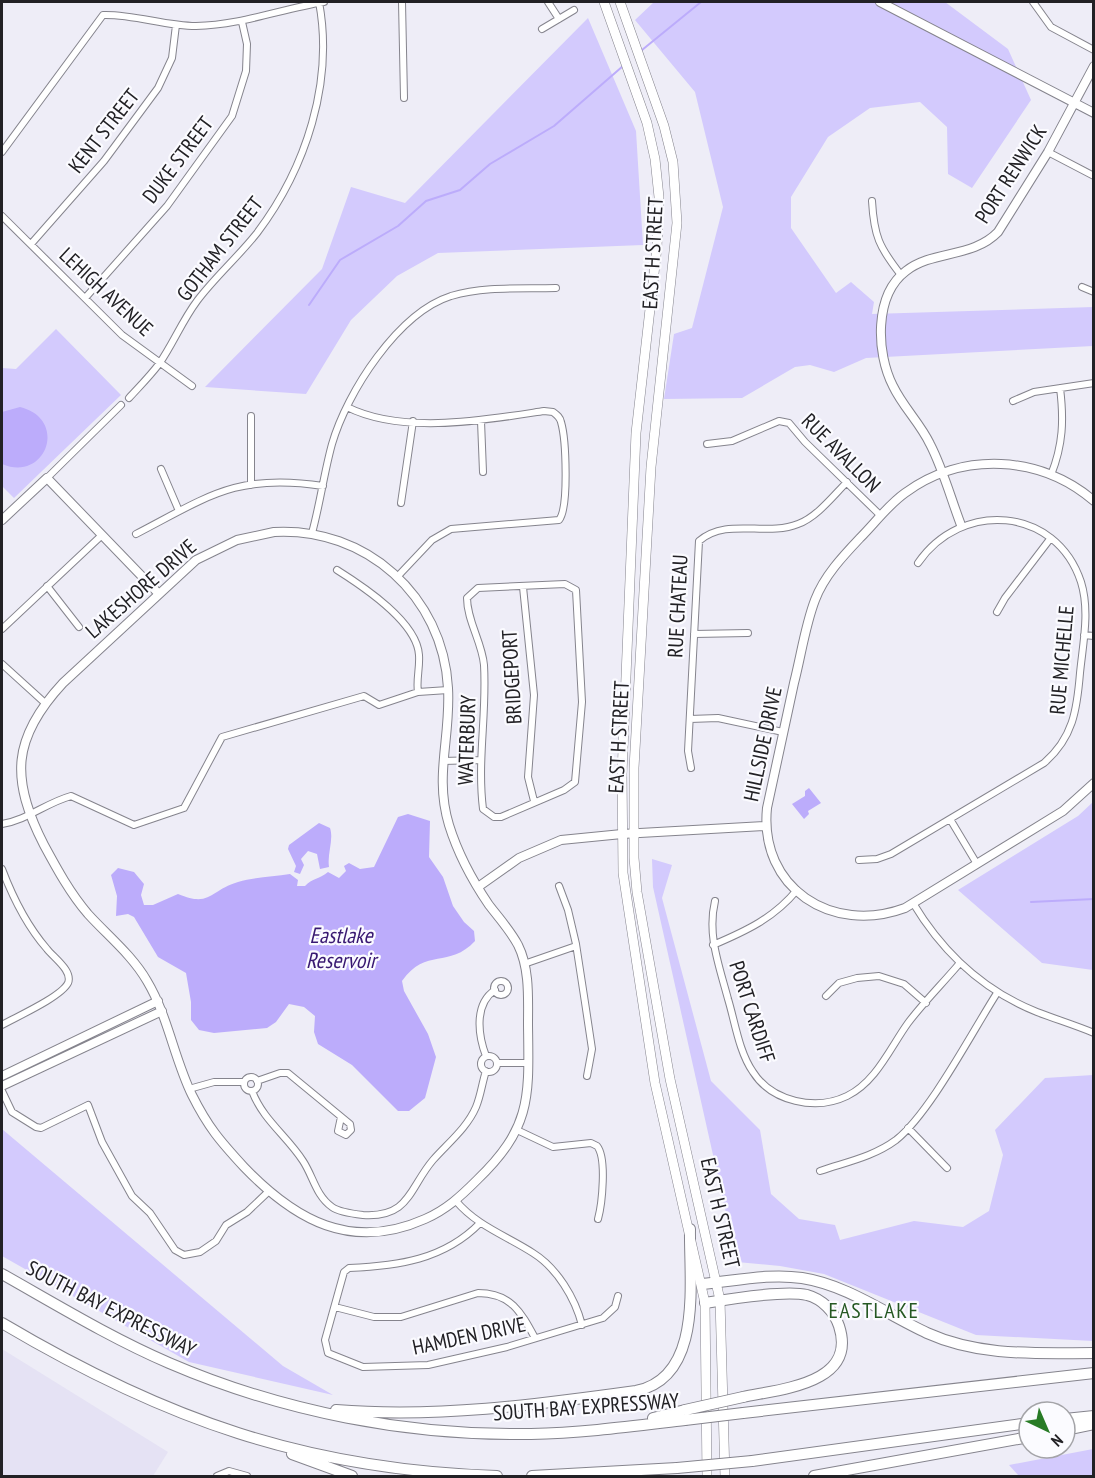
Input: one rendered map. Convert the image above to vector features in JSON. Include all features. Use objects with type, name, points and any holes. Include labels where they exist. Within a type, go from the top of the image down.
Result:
[{"type":"highway","points":[[287,1404],[362,1412],[456,1412],[524,1406],[649,1388],[670,1372],[683,1350],[691,1286],[690,1229]]},
{"type":"highway","name":"SOUTH BAY EXPRESSWAY","points":[[2,1274],[148,1353],[214,1381],[287,1404],[360,1420],[433,1430],[532,1434],[606,1429],[685,1415],[743,1413],[1094,1373]]},
{"type":"highway","points":[[702,1284],[772,1277],[812,1280],[841,1289],[927,1333],[964,1346],[1015,1353],[1094,1353]]},
{"type":"highway","points":[[685,1415],[743,1397],[804,1384],[821,1377],[837,1359],[841,1348],[840,1331],[827,1307],[807,1295],[790,1294],[705,1303]]},
{"type":"highway","points":[[2,1323],[70,1363],[130,1393],[200,1422],[276,1445],[398,1469],[497,1476]]},
{"type":"highway","points":[[1077,1418],[1094,1416]]},
{"type":"highway","points":[[1077,1428],[1094,1424]]},
{"type":"highway","points":[[532,1476],[676,1472],[713,1465],[1017,1425]]},
{"type":"highway","points":[[814,1476],[1017,1439]]},
{"type":"highway","points":[[276,1445],[311,1463],[352,1476]]},
{"type":"main road","name":"EAST H STREET","points":[[604,2],[647,123],[655,159],[659,208],[657,247],[636,433],[622,774],[623,873],[655,1083],[705,1303],[707,1476]]},
{"type":"main road","name":"EAST H STREET","points":[[620,2],[664,126],[673,162],[677,223],[651,467],[634,768],[637,892],[670,1079],[720,1300],[725,1476]]},
{"type":"street","points":[[2,152],[103,15],[176,25],[242,22],[320,2]]},
{"type":"street","name":"GOTHAM STREET","points":[[129,398],[159,363],[193,306],[255,235],[282,196],[292,176],[309,131],[321,86],[323,30],[320,2]]},
{"type":"street","points":[[402,2],[404,98]]},
{"type":"street","points":[[548,2],[559,20]]},
{"type":"street","points":[[880,2],[1094,113]]},
{"type":"street","points":[[1033,2],[1051,27],[1094,50]]},
{"type":"street","points":[[542,29],[574,10]]},
{"type":"street","name":"DUKE STREET","points":[[87,297],[167,206],[232,116],[246,71],[247,44],[242,22]]},
{"type":"street","name":"KENT STREET","points":[[31,244],[104,161],[158,88],[172,58],[176,25]]},
{"type":"street","name":"PORT RENWICK","points":[[961,525],[930,443],[893,387],[884,359],[883,306],[891,286],[915,264],[972,249],[991,239],[1005,222],[1048,152],[1094,66]]},
{"type":"street","points":[[1048,152],[1094,176]]},
{"type":"street","points":[[872,201],[874,231],[881,251],[901,275]]},
{"type":"street","name":"LEHIGH AVENUE","points":[[2,216],[87,297],[122,334],[192,386]]},
{"type":"street","points":[[1082,287],[1094,292]]},
{"type":"street","points":[[312,533],[332,444],[347,407],[390,340],[411,318],[426,307],[453,296],[474,291],[556,288]]},
{"type":"street","points":[[1013,401],[1034,392],[1094,383]]},
{"type":"street","points":[[1051,474],[1062,440],[1064,422],[1060,388]]},
{"type":"street","points":[[2,520],[121,405]]},
{"type":"street","points":[[347,407],[378,417],[450,423],[481,421],[544,411],[552,412],[562,424],[565,475],[563,514],[559,520],[552,523],[451,529],[432,540],[398,576]]},
{"type":"street","points":[[250,416],[251,485]]},
{"type":"street","points":[[401,503],[413,421]]},
{"type":"street","points":[[481,421],[483,472]]},
{"type":"street","name":"RUE AVALLON","points":[[707,444],[732,441],[779,421],[789,423],[881,516]]},
{"type":"street","name":"HILLSIDE DRIVE","points":[[1094,501],[1051,474],[1018,465],[996,463],[974,465],[941,473],[904,493],[841,559],[815,599],[783,732],[767,807],[766,826],[775,860],[786,879],[819,907],[854,917],[883,915],[914,903],[1063,811],[1094,783]]},
{"type":"street","points":[[161,469],[178,512]]},
{"type":"street","points":[[47,478],[158,594]]},
{"type":"street","points":[[136,534],[215,493],[270,481],[323,486]]},
{"type":"street","name":"RUE CHATEAU","points":[[691,768],[688,751],[699,541],[718,531],[742,527],[768,529],[796,525],[815,512],[847,482]]},
{"type":"street","name":"RUE MICHELLE","points":[[860,860],[877,859],[891,854],[1044,763],[1063,743],[1076,715],[1086,616],[1081,583],[1069,558],[1050,539],[1033,527],[1006,520],[980,520],[961,525],[937,540],[918,562]]},
{"type":"street","name":"LAKESHORE DRIVE","points":[[274,532],[312,533],[362,550],[398,576],[416,597],[440,639],[448,690],[442,800],[461,858],[478,888],[517,943],[528,985],[527,1097],[517,1130],[497,1160],[456,1201],[414,1224],[391,1230],[355,1231],[310,1220],[292,1211],[268,1192],[210,1130],[189,1089],[158,1001],[134,962],[76,898],[58,872],[29,816],[22,794],[23,747],[45,703],[158,594],[196,560],[227,544],[274,532]]},
{"type":"street","points":[[2,629],[102,535]]},
{"type":"street","points":[[997,612],[1050,539]]},
{"type":"street","points":[[337,570],[370,592],[404,622],[415,636],[419,655],[418,692]]},
{"type":"street","name":"WATERBURY","points":[[566,584],[572,586],[578,601],[582,702],[578,772],[575,782],[564,790],[501,817],[487,814],[483,808],[479,760],[486,697],[484,674],[467,598],[478,588],[523,587],[566,584]]},
{"type":"street","points":[[47,586],[79,627]]},
{"type":"street","name":"BRIDGEPORT","points":[[523,587],[534,695],[528,777],[534,801]]},
{"type":"street","points":[[694,634],[748,633]]},
{"type":"street","points":[[1084,635],[1094,636]]},
{"type":"street","points":[[2,664],[45,703]]},
{"type":"street","points":[[2,824],[29,816],[51,802],[71,796],[134,825],[184,808],[222,737],[364,696],[379,705],[418,692],[448,690]]},
{"type":"street","points":[[690,719],[718,718],[783,732]]},
{"type":"street","points":[[443,761],[479,760]]},
{"type":"street","points":[[950,819],[977,864]]},
{"type":"street","points":[[478,888],[519,858],[548,845],[581,837],[766,826]]},
{"type":"street","points":[[2,869],[26,918],[45,947],[69,974],[69,980],[62,990],[2,1024]]},
{"type":"street","points":[[559,886],[568,910],[576,946],[592,1049],[587,1076]]},
{"type":"street","points":[[713,945],[769,918],[797,890]]},
{"type":"street","name":"PORT CARDIFF","points":[[715,901],[710,920],[713,945],[744,1053],[752,1071],[770,1089],[793,1100],[826,1102],[849,1095],[862,1086],[959,964]]},
{"type":"street","points":[[914,903],[941,945],[959,964],[997,993],[1034,1011],[1094,1033]]},
{"type":"street","points":[[524,964],[576,946]]},
{"type":"street","points":[[826,996],[838,983],[879,976],[904,984],[926,1003]]},
{"type":"street","points":[[486,1071],[481,1065],[486,1056],[480,1014],[486,996],[495,990]]},
{"type":"street","points":[[820,1171],[870,1155],[896,1140],[908,1128],[924,1108],[997,993]]},
{"type":"street","points":[[2,1076],[158,1001]]},
{"type":"street","points":[[162,1011],[2,1088],[12,1112],[41,1128],[88,1105],[102,1142],[132,1196],[150,1214],[175,1250],[184,1255],[201,1252],[216,1241],[226,1225],[247,1212],[268,1192]]},
{"type":"street","points":[[486,1056],[494,1056],[497,1063],[494,1070],[486,1071]]},
{"type":"street","points":[[497,1063],[528,1063]]},
{"type":"street","points":[[252,1091],[260,1110],[304,1161],[321,1197],[334,1209],[361,1215],[380,1214],[396,1210],[408,1200],[433,1161],[464,1126],[476,1108],[486,1071]]},
{"type":"street","points":[[257,1081],[280,1072],[288,1073],[340,1117]]},
{"type":"street","points":[[189,1089],[214,1082],[244,1082],[251,1077],[257,1081]]},
{"type":"street","points":[[252,1091],[257,1087],[257,1081]]},
{"type":"street","points":[[244,1082],[245,1089],[252,1091]]},
{"type":"street","points":[[908,1128],[947,1168]]},
{"type":"street","points":[[517,1130],[553,1147],[584,1143],[597,1146],[602,1157],[602,1206],[598,1220]]},
{"type":"street","points":[[456,1201],[480,1223],[543,1260],[572,1296],[582,1325]]},
{"type":"street","points":[[480,1223],[450,1246],[414,1262],[349,1268],[344,1272],[335,1307],[374,1317],[401,1317],[478,1293],[488,1293],[501,1296],[514,1304],[535,1338]]},
{"type":"street","name":"HAMDEN DRIVE","points":[[335,1307],[325,1340],[328,1353],[363,1367],[377,1368],[432,1364],[582,1325],[603,1318],[615,1307],[618,1296]]},
{"type":"street","points":[[217,1476],[229,1471],[248,1476]]},
{"type":"shaded area","points":[[654,2],[945,2],[1008,49],[1031,100],[972,188],[948,174],[947,127],[920,102],[870,108],[828,137],[791,197],[791,228],[836,293],[851,282],[874,302],[872,314],[1093,307],[1093,346],[866,358],[834,372],[810,365],[795,367],[742,398],[664,399],[674,334],[692,328],[723,207],[695,92],[635,20]]},
{"type":"shaded area","points":[[588,18],[636,131],[643,245],[438,253],[397,276],[351,320],[306,394],[205,387],[322,269],[351,187],[405,203]]},
{"type":"shaded area","points":[[56,329],[121,395],[14,498],[2,486],[2,368],[16,369]]},
{"type":"shaded area","points":[[1093,802],[1093,970],[1042,963],[958,890],[1078,816]]},
{"type":"shaded area","points":[[652,859],[672,865],[662,898],[711,1081],[760,1130],[771,1194],[799,1219],[835,1225],[840,1240],[914,1221],[963,1227],[989,1211],[1003,1155],[995,1130],[1045,1078],[1093,1075],[1093,1341],[976,1335],[824,1274],[780,1266],[737,1262],[653,887]]},
{"type":"shaded area","points":[[2,1129],[283,1366],[333,1395],[189,1362],[2,1256]]},
{"type":"shaded area","points":[[2,1349],[168,1452],[153,1476],[2,1476]]},
{"type":"shaded area","points":[[1093,1449],[1093,1476],[1019,1476],[1009,1465],[1035,1460],[1077,1460],[1077,1452]]},
{"type":"water","points":[[20,407],[35,414],[44,424],[47,435],[46,447],[40,457],[30,465],[17,467],[2,464],[2,412]]},
{"type":"water","points":[[809,788],[821,803],[808,811],[809,814],[804,819],[792,804],[805,796],[805,791]]},
{"type":"water","name":"Eastlake Reservoir","points":[[408,814],[430,821],[429,857],[443,877],[453,906],[464,922],[474,931],[475,941],[456,954],[420,964],[402,981],[404,991],[428,1034],[436,1057],[425,1098],[409,1111],[398,1111],[352,1065],[318,1044],[314,1032],[315,1016],[304,1007],[289,1004],[276,1022],[267,1028],[214,1033],[199,1030],[191,1020],[191,1002],[186,973],[158,957],[134,917],[128,914],[116,916],[117,896],[111,875],[118,868],[134,872],[144,884],[141,895],[144,905],[153,905],[178,894],[189,898],[204,898],[238,882],[290,874],[298,880],[297,886],[305,886],[328,872],[339,878],[346,871],[344,866],[349,863],[360,869],[374,867],[398,817]]},
{"type":"water","points":[[319,823],[330,828],[329,867],[320,869],[317,854],[308,851],[301,859],[304,865],[300,874],[294,872],[296,866],[288,849],[289,845]]},
{"type":"waterway","points":[[642,50],[701,2]]},
{"type":"waterway","points":[[309,305],[340,260],[398,226],[426,201],[460,190],[490,164],[554,126],[623,66]]},
{"type":"waterway","points":[[1031,902],[1094,899]]},
{"type":"district","name":"EASTLAKE","points":[[874,1310]]}]
